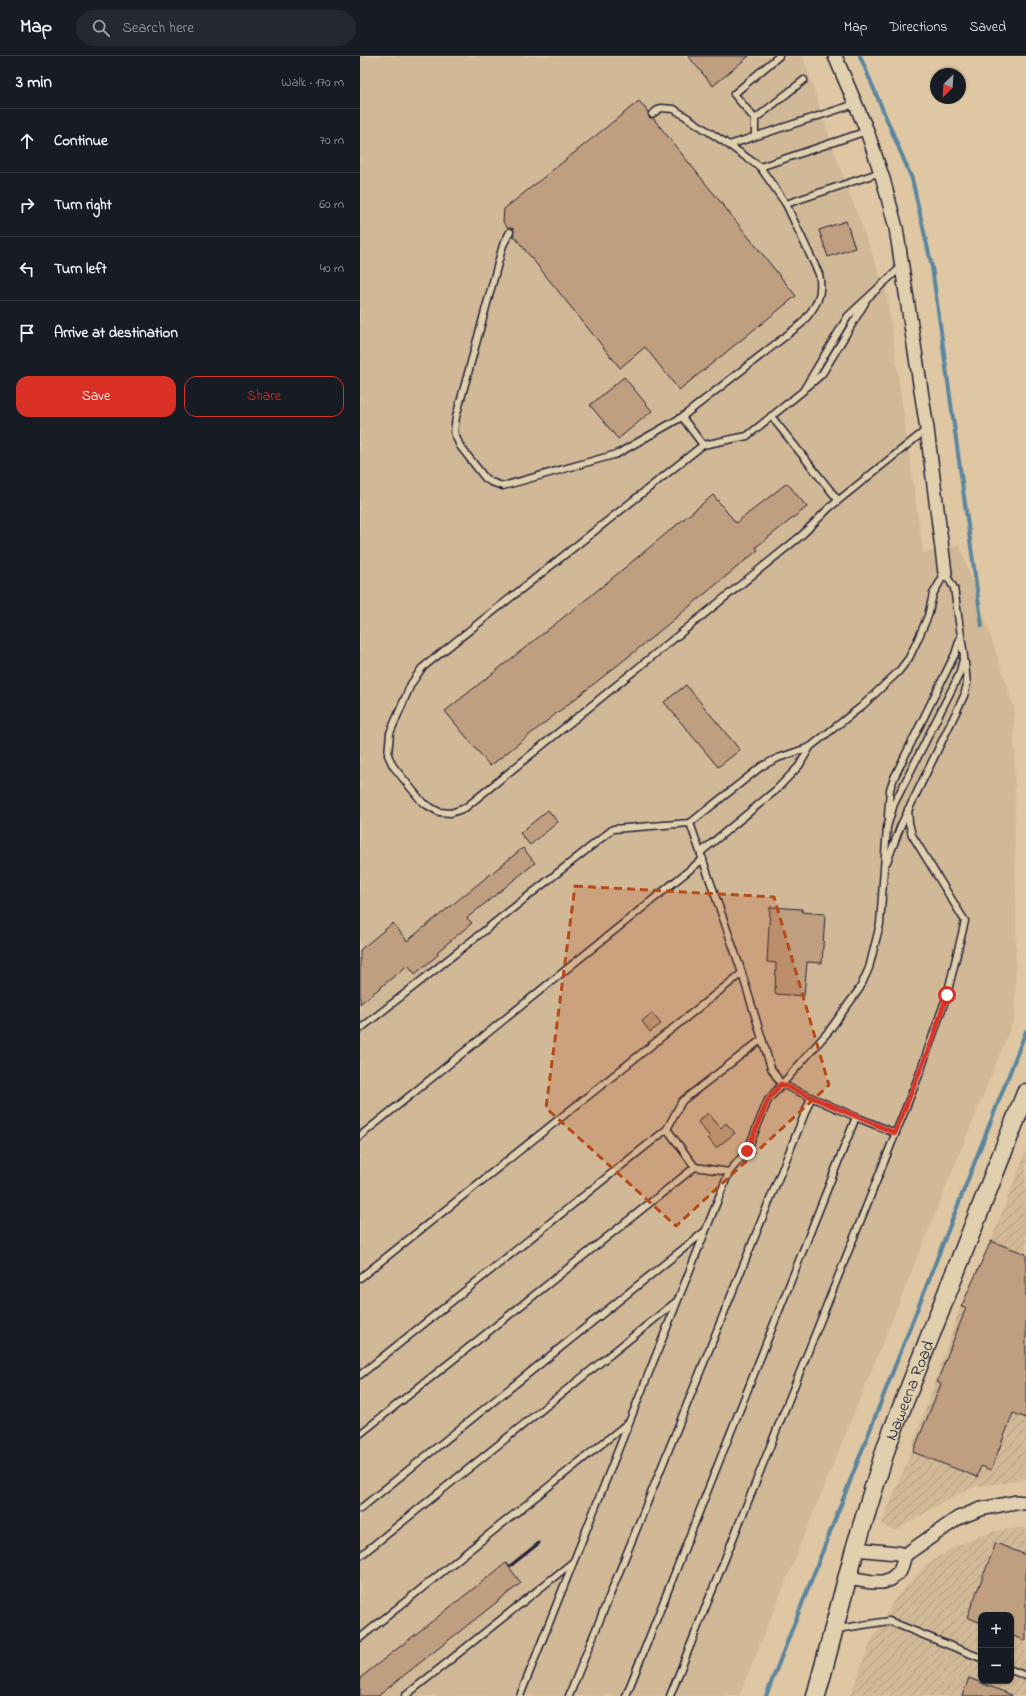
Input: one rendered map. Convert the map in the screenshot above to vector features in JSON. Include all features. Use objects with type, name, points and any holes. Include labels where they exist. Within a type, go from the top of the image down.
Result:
[{"type":"street","points":[[835,56],[867,131],[892,208],[903,265],[927,429],[945,573]]},
{"type":"street","name":"Naweena Road","points":[[816,1696],[855,1549],[887,1445],[1026,1093]]},
{"type":"street","points":[[848,1578],[872,1582],[883,1582],[891,1579],[900,1571],[904,1555],[958,1518],[981,1509],[1016,1502],[1026,1503]]},
{"type":"street","points":[[855,1549],[904,1555]]},
{"type":"lane","points":[[755,136],[755,119],[734,94],[779,56]]},
{"type":"lane","points":[[755,119],[804,80]]},
{"type":"lane","points":[[729,145],[855,104]]},
{"type":"lane","points":[[510,232],[503,245],[454,432],[460,446],[485,478],[498,485],[509,485],[618,454],[682,417],[801,324],[818,300],[821,292],[819,274],[786,204],[760,167],[674,109],[661,108],[652,114]]},
{"type":"lane","points":[[760,167],[867,131]]},
{"type":"lane","points":[[786,204],[881,172]]},
{"type":"lane","points":[[803,391],[848,316],[903,265]]},
{"type":"lane","points":[[869,296],[822,374],[803,391],[747,436],[703,445],[428,662],[416,676],[390,733],[388,755],[393,766],[423,803],[439,812],[451,813],[464,808],[802,535],[838,500],[927,429]]},
{"type":"lane","points":[[771,416],[838,500]]},
{"type":"lane","points":[[682,417],[703,445]]},
{"type":"lane","points":[[360,1029],[613,829],[690,823],[762,766],[778,758],[810,747],[862,706],[899,671],[909,658],[918,639],[928,616],[933,594],[945,573],[954,588],[964,656],[967,684],[966,690],[893,843],[884,875]]},
{"type":"lane","points":[[520,1696],[729,1172],[747,1151],[768,1100],[829,1031],[860,988],[869,968],[880,924],[890,789],[958,648],[960,630]]},
{"type":"lane","points":[[887,828],[894,804],[961,670],[964,656]]},
{"type":"lane","points":[[701,852],[776,790],[799,766],[810,747]]},
{"type":"lane","points":[[670,1696],[895,1133],[934,1034],[947,995],[965,921],[912,835],[908,810]]},
{"type":"lane","points":[[690,823],[742,973],[771,1068],[781,1084],[895,1133]]},
{"type":"lane","points":[[360,1136],[703,859]]},
{"type":"lane","points":[[360,1278],[742,973]]},
{"type":"lane","points":[[360,1375],[667,1129],[682,1101],[762,1038]]},
{"type":"lane","points":[[569,1696],[811,1098]]},
{"type":"lane","points":[[626,1696],[856,1117]]},
{"type":"lane","points":[[667,1129],[695,1167],[729,1172]]},
{"type":"lane","points":[[360,1434],[695,1167]]},
{"type":"lane","points":[[360,1509],[705,1231]]},
{"type":"lane","points":[[360,1556],[678,1300]]},
{"type":"lane","points":[[360,1638],[630,1421]]},
{"type":"lane","points":[[405,1696],[574,1561]]},
{"type":"lane","points":[[834,1630],[889,1620],[978,1657]]},
{"type":"lane","points":[[1014,1671],[1026,1676]]},
{"type":"highlighted area","points":[[575,886],[774,897],[829,1085],[676,1226],[546,1108]]},
{"type":"shaded area","points":[[360,56],[803,56],[836,156],[887,295],[923,553],[960,545],[1014,707],[1016,922],[1015,1017],[739,1696],[360,1696]]},
{"type":"shaded area","points":[[1026,1151],[1026,1480],[973,1487],[941,1503],[897,1530],[887,1528],[882,1523],[910,1455],[960,1308],[991,1241]]},
{"type":"shaded area","points":[[1026,1527],[1026,1696],[850,1696],[871,1642],[894,1600],[928,1563],[956,1546],[994,1531]]},
{"type":"building","points":[[688,56],[749,56],[713,86]]},
{"type":"building","points":[[639,101],[648,112],[649,117],[653,118],[796,296],[679,390],[645,347],[620,368],[513,235],[514,229],[508,228],[503,222],[504,209]]},
{"type":"building","points":[[846,221],[855,248],[828,257],[819,230]]},
{"type":"building","points":[[624,377],[652,411],[618,439],[590,405]]},
{"type":"building","points":[[787,483],[807,507],[756,547],[758,550],[633,653],[490,766],[445,711],[588,598],[713,495],[736,523]]},
{"type":"building","points":[[686,685],[740,750],[718,767],[664,702]]},
{"type":"building","points":[[548,810],[558,822],[530,845],[520,833]]},
{"type":"building","points":[[523,848],[535,863],[467,918],[472,923],[437,952],[439,954],[415,974],[408,965],[360,1004],[360,950],[393,923],[407,941]]},
{"type":"building","points":[[770,907],[802,909],[802,912],[825,914],[822,963],[807,962],[804,996],[775,994],[776,963],[767,962]]},
{"type":"building","points":[[652,1013],[661,1024],[650,1032],[642,1021]]},
{"type":"building","points":[[708,1113],[721,1128],[726,1123],[735,1133],[716,1148],[708,1138],[710,1137],[698,1122]]},
{"type":"building","points":[[991,1241],[1026,1254],[1026,1418],[1013,1413],[991,1470],[981,1466],[977,1477],[913,1452],[941,1384],[937,1382],[966,1308],[961,1307]]},
{"type":"building","points":[[996,1543],[1026,1555],[1026,1641],[1014,1636],[1014,1612],[978,1612],[978,1622],[967,1617]]},
{"type":"building","points":[[506,1563],[521,1583],[378,1696],[360,1696],[360,1678]]},
{"type":"building","points":[[969,1678],[978,1682],[978,1684],[984,1684],[1012,1695],[1012,1696],[962,1696]]},
{"type":"waterway","points":[[860,56],[912,179],[932,267],[982,626]]},
{"type":"waterway","points":[[766,1696],[1026,1031]]},
{"type":"railway","points":[[510,1566],[539,1543]]},
{"type":"route","points":[[747,1151],[768,1100],[781,1084],[895,1133],[932,1041],[947,995]]}]
